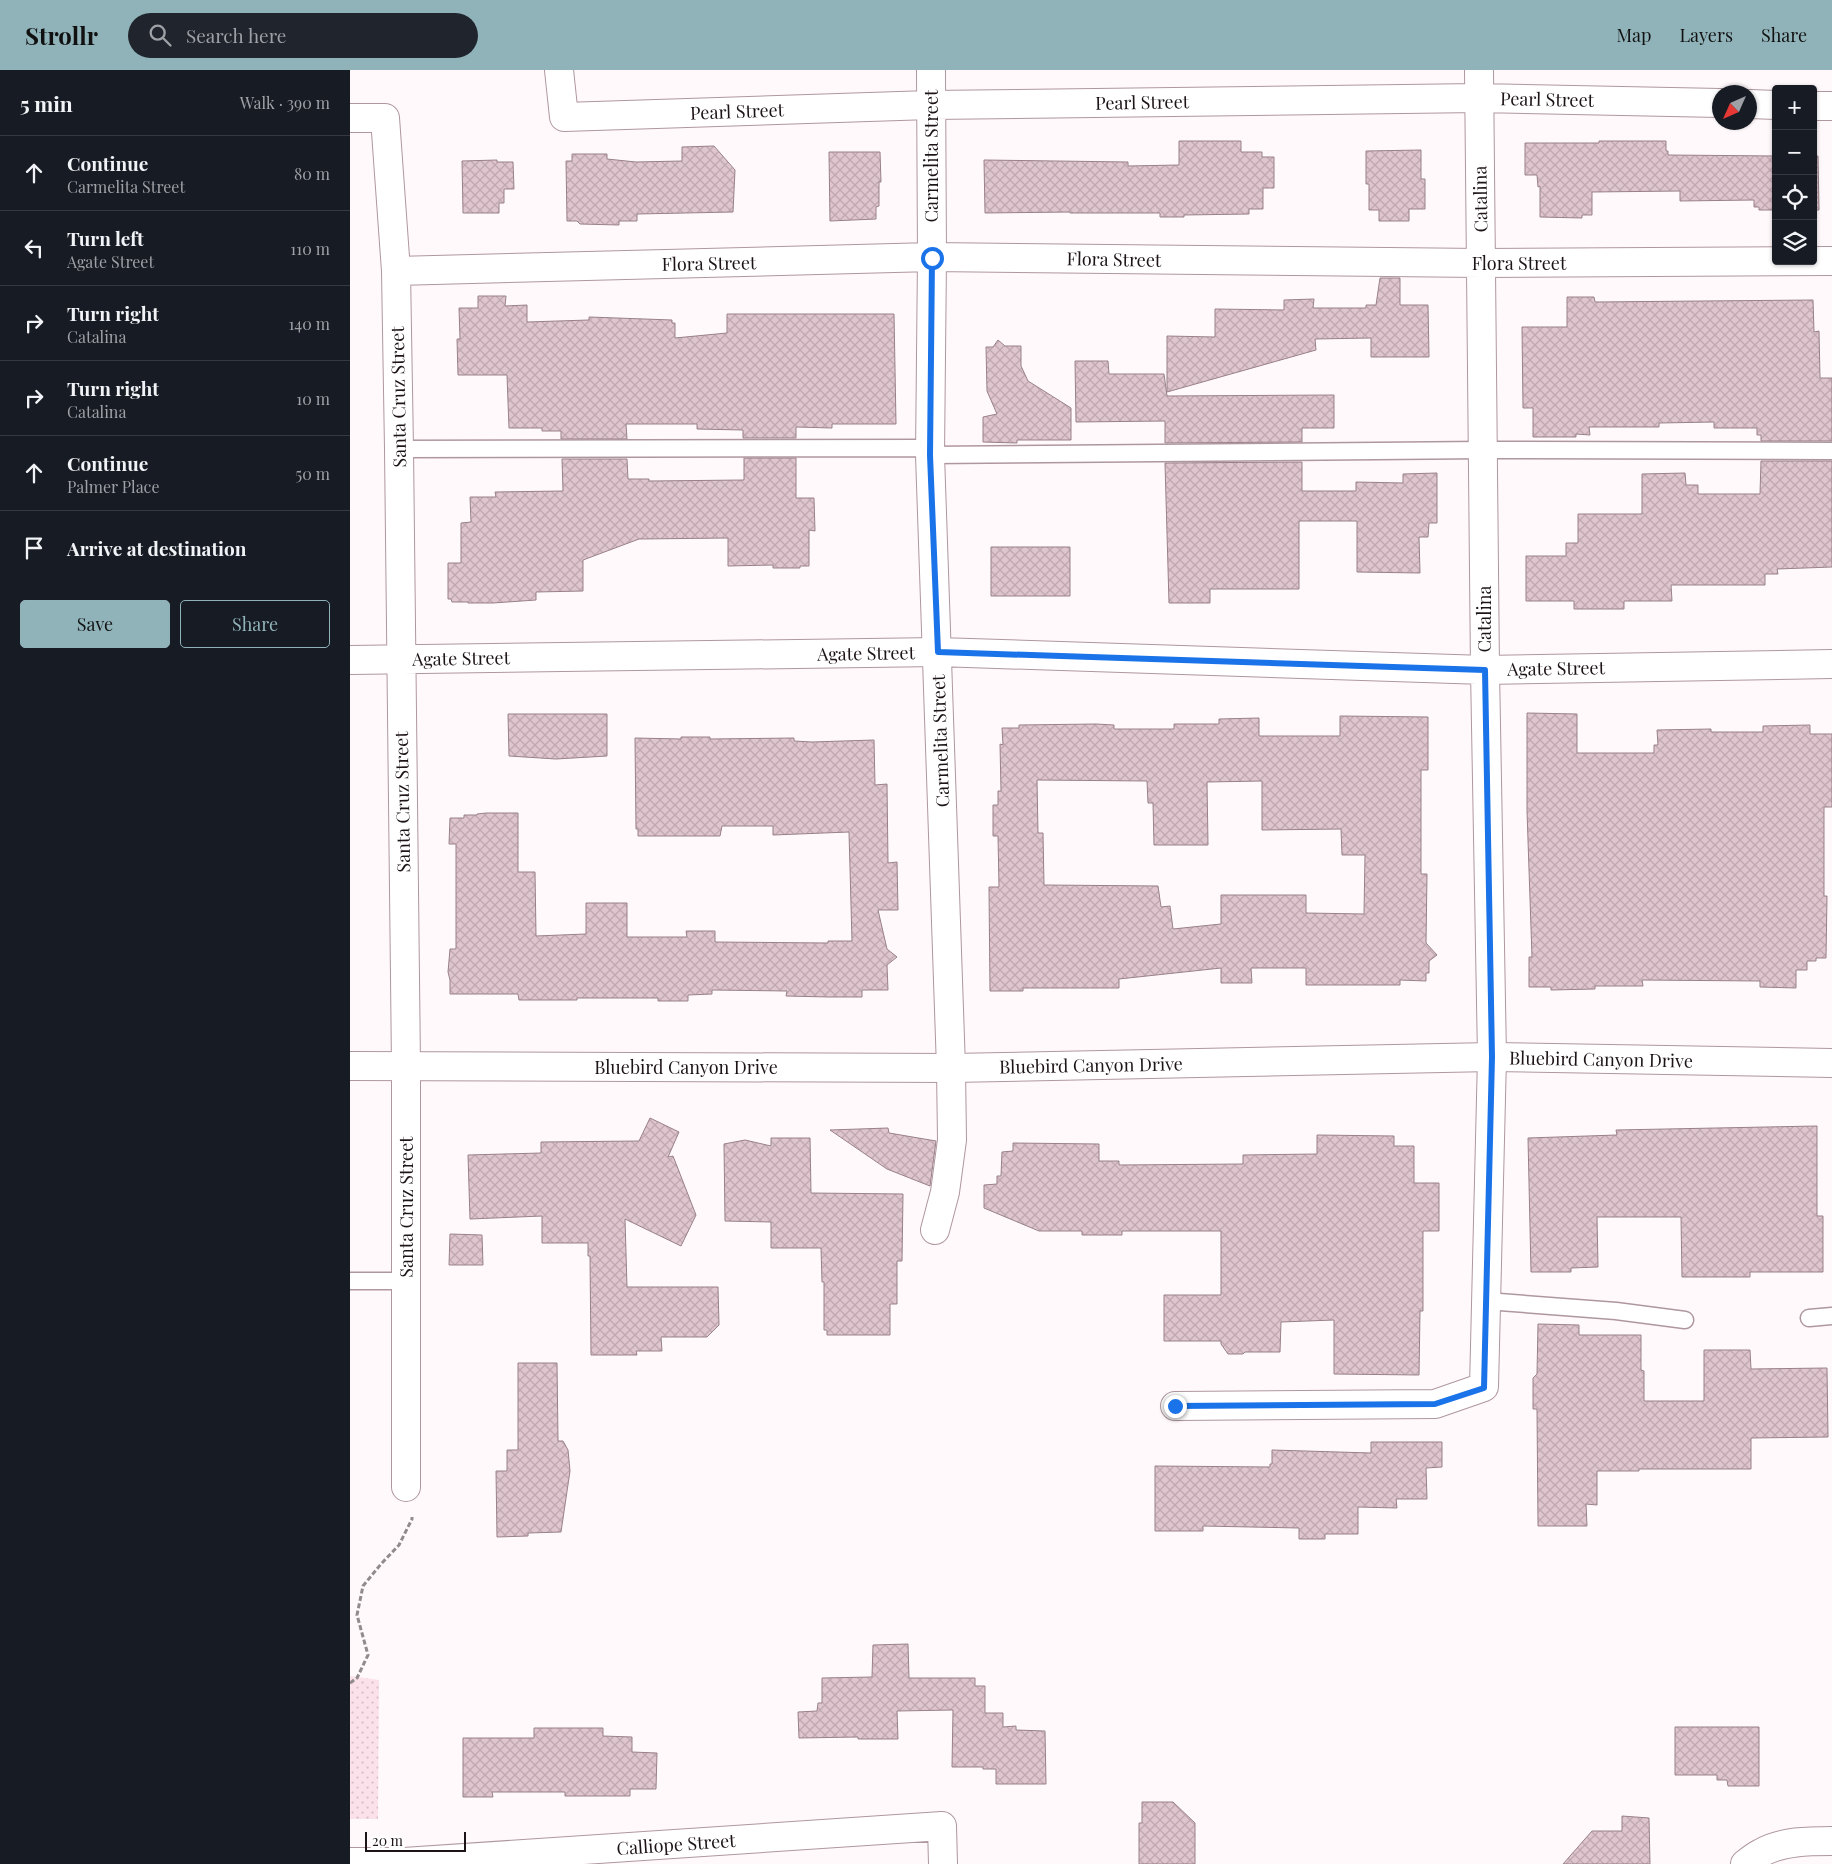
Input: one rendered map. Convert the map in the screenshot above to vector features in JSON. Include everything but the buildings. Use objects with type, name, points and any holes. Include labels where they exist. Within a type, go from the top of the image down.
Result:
[{"type":"street","name":"Pearl Street","points":[[559,70],[564,117],[930,105],[1480,98],[1712,104]]},
{"type":"street","name":"Carmelita Street","points":[[931,70],[930,451],[938,652],[952,1140],[944,1192],[935,1230]]},
{"type":"street","name":"Catalina","points":[[1175,1406],[1435,1404],[1484,1388],[1492,1057],[1485,670],[1480,70]]},
{"type":"street","points":[[1757,104],[1772,105]]},
{"type":"street","points":[[1817,106],[1832,106]]},
{"type":"street","name":"Santa Cruz Street","points":[[350,118],[385,118],[396,271],[406,1066],[406,1487]]},
{"type":"street","name":"Flora Street","points":[[396,271],[932,258],[1481,263],[1832,262]]},
{"type":"street","name":"Agate Street","points":[[350,660],[938,652],[1485,670],[1832,664]]},
{"type":"street","name":"Bluebird Canyon Drive","points":[[350,1066],[951,1068],[1492,1057],[1832,1063]]},
{"type":"street","name":"Calliope Street","points":[[350,1862],[404,1863],[942,1826],[943,1864]]},
{"type":"street","points":[[1745,1864],[1763,1852],[1782,1846],[1799,1842],[1832,1841]]},
{"type":"lane","points":[[399,449],[1832,452]]},
{"type":"lane","points":[[350,1281],[406,1281]]},
{"type":"lane","points":[[1486,1301],[1616,1310],[1684,1320]]},
{"type":"lane","points":[[1809,1318],[1832,1316]]},
{"type":"path","points":[[350,1683],[357,1678],[368,1655],[357,1615],[363,1586],[399,1545],[412,1519],[406,1487]]},
{"type":"shaded area","points":[[350,1676],[379,1680],[378,1819],[350,1819]]},
{"type":"route","points":[[932,258],[930,455],[938,652],[1485,670],[1492,1057],[1484,1388],[1435,1404],[1175,1406]]}]
